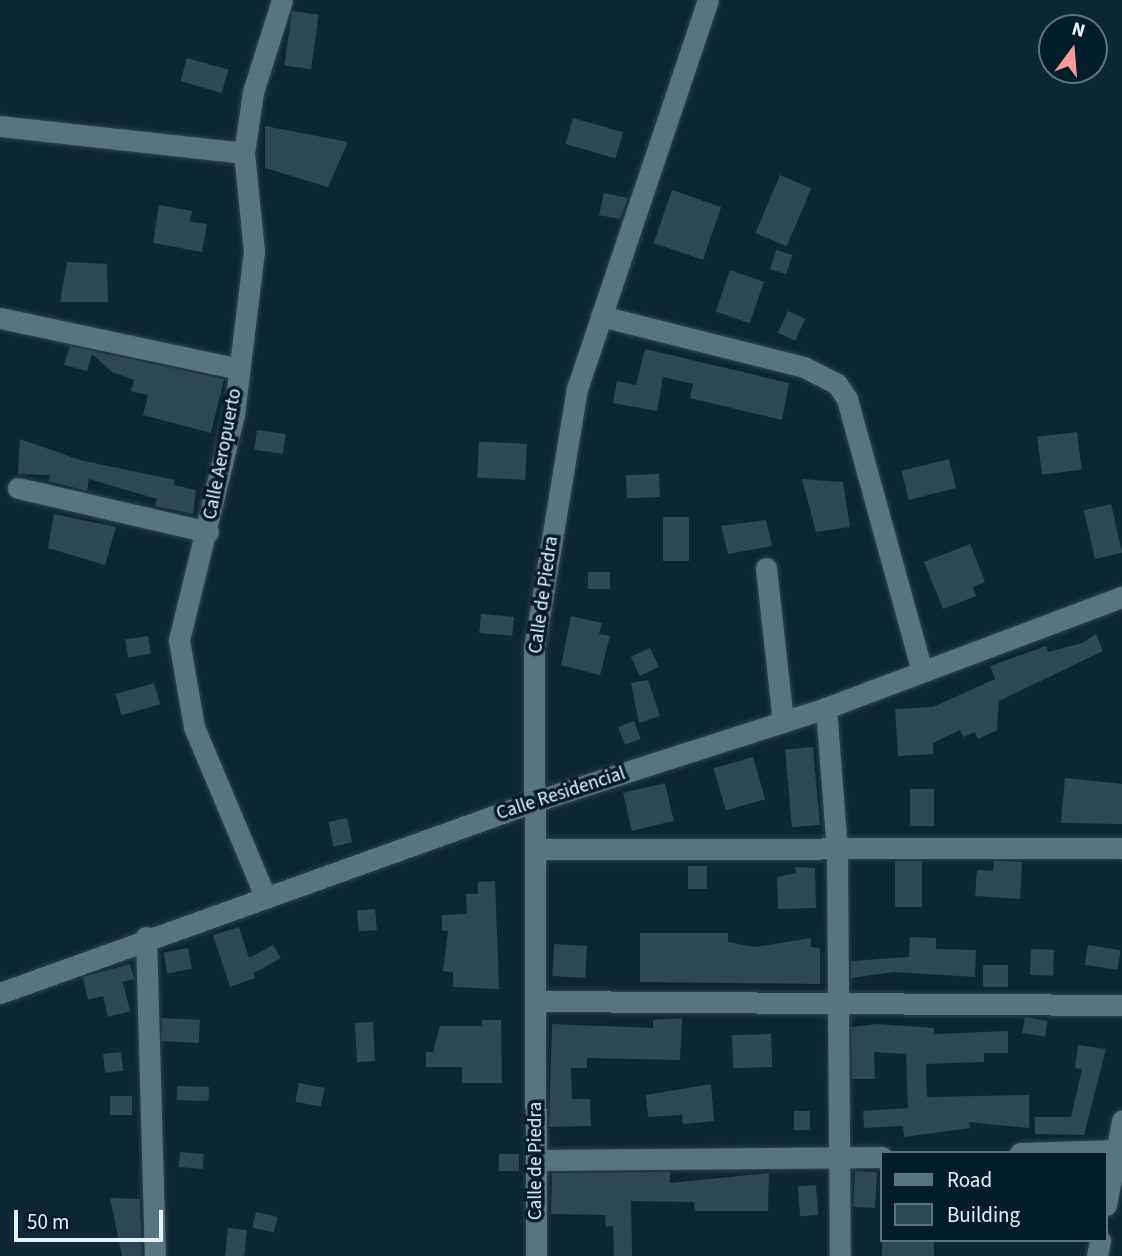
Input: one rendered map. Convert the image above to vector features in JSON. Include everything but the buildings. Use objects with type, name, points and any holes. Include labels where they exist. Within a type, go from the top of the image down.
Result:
[{"type":"street","name":"Calle Aeropuerto","points":[[265,896],[194,727],[179,640],[208,532],[239,369],[254,251],[244,153],[253,92],[282,0]]},
{"type":"street","name":"Calle de Piedra","points":[[536,1256],[534,648],[577,388],[708,0]]},
{"type":"street","points":[[0,126],[244,153]]},
{"type":"street","points":[[601,316],[804,367],[837,384],[847,399],[922,672]]},
{"type":"street","points":[[0,318],[239,369]]},
{"type":"street","points":[[18,488],[208,532]]},
{"type":"street","points":[[766,568],[783,722]]},
{"type":"street","name":"Calle Residencial","points":[[0,993],[146,937],[533,802],[826,708],[1122,597]]},
{"type":"street","points":[[826,708],[837,852],[840,1256]]},
{"type":"street","points":[[536,849],[837,852],[1122,848]]},
{"type":"street","points":[[146,937],[155,1256]]},
{"type":"street","points":[[536,1001],[839,1006],[1122,1004]]},
{"type":"street","points":[[1108,1195],[1122,1121]]},
{"type":"street","points":[[1085,1151],[1117,1150]]},
{"type":"street","points":[[537,1160],[880,1157]]}]
